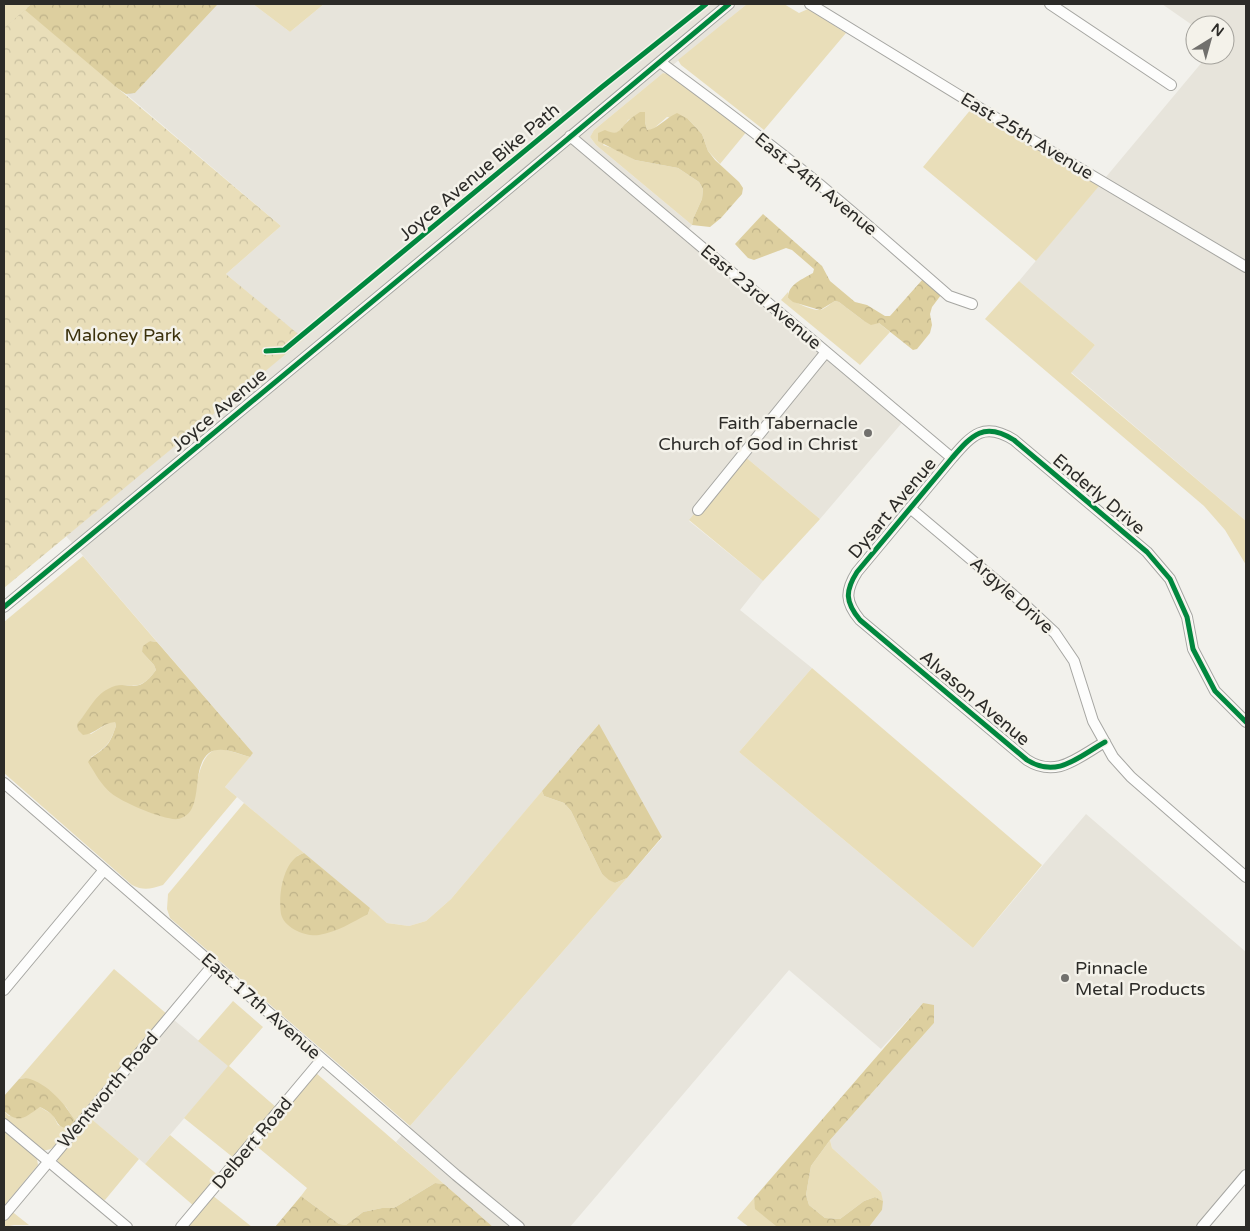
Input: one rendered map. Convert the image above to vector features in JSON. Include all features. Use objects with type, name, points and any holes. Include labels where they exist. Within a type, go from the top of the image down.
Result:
[{"type":"street","name":"Joyce Avenue","points":[[4,607],[729,4]]},
{"type":"street","name":"East 25th Avenue","points":[[810,4],[1032,140],[1246,267]]},
{"type":"street","points":[[1050,4],[1172,85]]},
{"type":"street","name":"East 24th Avenue","points":[[660,62],[710,98],[837,198],[949,296],[972,304]]},
{"type":"street","name":"East 23rd Avenue","points":[[570,136],[952,458]]},
{"type":"street","points":[[698,510],[826,352]]},
{"type":"street","name":"Enderly Drive","points":[[966,442],[975,435],[986,431],[1001,432],[1014,440],[1147,552],[1170,579],[1186,617],[1193,649],[1215,691],[1246,722]]},
{"type":"street","name":"Dysart Avenue","points":[[848,595],[850,583],[857,572],[966,442]]},
{"type":"street","name":"Argyle Drive","points":[[910,508],[1016,597],[1055,633],[1074,661],[1093,721],[1113,757],[1131,777],[1246,877]]},
{"type":"street","name":"Alvason Avenue","points":[[848,595],[851,609],[860,620],[1027,760],[1038,767],[1050,769],[1063,766],[1105,742]]},
{"type":"street","name":"East 17th Avenue","points":[[4,783],[456,1176],[519,1227]]},
{"type":"street","points":[[4,990],[104,870]]},
{"type":"street","name":"Wentworth Road","points":[[4,1215],[213,965]]},
{"type":"street","name":"Delbert Road","points":[[182,1227],[322,1060]]},
{"type":"street","points":[[4,1124],[127,1227]]},
{"type":"street","points":[[1202,1227],[1246,1175]]},
{"type":"shaded area","points":[[218,4],[253,4],[290,32],[324,4],[747,4],[594,130],[590,137],[596,145],[692,225],[686,232],[906,418],[820,519],[743,455],[689,521],[763,581],[740,610],[812,668],[739,752],[973,948],[1086,814],[1246,952],[1246,1176],[1202,1227],[869,1227],[882,1210],[881,1192],[832,1148],[830,1140],[934,1023],[923,1003],[881,1049],[789,970],[570,1227],[493,1227],[396,1142],[662,838],[598,725],[451,899],[426,921],[409,926],[387,923],[225,787],[253,753],[66,536],[303,339],[226,274],[281,226],[126,94],[135,93]]},
{"type":"shaded area","points":[[1162,4],[1246,4],[1246,521],[1071,372],[1095,345],[1019,281],[1200,65],[1235,65],[1235,15],[1185,15],[1185,20]]},
{"type":"shaded area","points":[[168,1015],[229,1066],[145,1164],[84,1113]]},
{"type":"green space","points":[[4,4],[31,4],[4,28]]},
{"type":"green space","points":[[31,4],[218,4],[135,93],[126,94],[106,81],[4,28]]},
{"type":"green space","points":[[253,4],[324,4],[290,32]]},
{"type":"green space","points":[[747,4],[784,4],[799,13],[808,9],[846,33],[764,130],[681,65],[678,60]]},
{"type":"green space","name":"Maloney Park","points":[[25,10],[281,226],[226,274],[304,339],[4,588],[4,28]]},
{"type":"green space","points":[[663,73],[674,75],[748,130],[720,164],[708,151],[702,134],[688,119],[667,117],[652,130],[647,130],[645,112],[628,120],[620,132],[612,134],[603,145],[618,150],[635,160],[678,168],[699,182],[703,189],[702,199],[692,225],[596,145],[590,137],[594,130]]},
{"type":"green space","points":[[972,108],[1099,186],[1036,261],[923,167]]},
{"type":"green space","points":[[640,112],[645,112],[647,130],[654,128],[677,113],[688,119],[702,134],[708,151],[715,160],[743,188],[742,194],[721,218],[710,227],[692,225],[702,199],[703,189],[699,182],[678,168],[635,160],[598,141],[598,133],[605,130],[617,132]]},
{"type":"green space","points":[[763,214],[822,266],[830,281],[855,302],[867,305],[885,316],[890,316],[923,279],[941,295],[932,307],[930,333],[917,349],[913,350],[879,323],[871,325],[839,302],[835,301],[820,310],[793,302],[788,298],[790,289],[797,282],[813,273],[814,269],[792,250],[786,248],[754,260],[748,258],[735,244]]},
{"type":"green space","points":[[1019,281],[1095,345],[1071,373],[1246,521],[1246,565],[1225,530],[1204,506],[985,319]]},
{"type":"green space","points":[[788,292],[788,298],[817,310],[835,301],[839,302],[864,321],[879,323],[890,332],[860,365],[781,300]]},
{"type":"green space","points":[[743,455],[820,519],[763,581],[689,520]]},
{"type":"green space","points":[[83,556],[157,642],[150,641],[142,652],[156,670],[149,679],[138,685],[122,685],[87,712],[77,724],[91,734],[110,722],[115,722],[116,726],[110,741],[91,757],[192,807],[202,764],[212,751],[222,749],[250,757],[225,787],[237,797],[163,885],[151,888],[144,889],[132,885],[4,773],[4,622]]},
{"type":"green space","points":[[150,641],[157,642],[253,753],[250,757],[224,750],[209,753],[201,764],[192,808],[187,815],[178,819],[164,817],[144,810],[116,797],[107,790],[88,762],[108,743],[116,726],[115,722],[83,735],[78,730],[77,724],[103,692],[115,686],[137,686],[149,679],[156,670],[142,652],[143,646]]},
{"type":"green space","points":[[812,668],[1042,865],[973,948],[739,752]]},
{"type":"green space","points":[[599,724],[662,837],[627,878],[615,883],[602,874],[571,811],[564,803],[544,796],[542,791]]},
{"type":"green space","points":[[542,791],[544,796],[564,803],[571,811],[602,874],[615,883],[627,878],[410,1126],[170,918],[167,909],[168,894],[244,803],[304,853],[297,856],[368,914],[370,908],[387,923],[409,926],[426,921],[451,899]]},
{"type":"green space","points":[[304,853],[370,908],[368,914],[338,929],[319,935],[302,933],[286,923],[281,914],[281,888],[291,862]]},
{"type":"green space","points":[[114,969],[168,1015],[76,1122],[66,1107],[26,1078],[19,1079]]},
{"type":"green space","points":[[233,1001],[263,1027],[229,1066],[277,1108],[235,1159],[184,1118],[228,1066],[198,1041]]},
{"type":"green space","points":[[923,1003],[934,1005],[934,1023],[830,1140],[811,1166],[806,1195],[809,1205],[825,1218],[840,1219],[864,1201],[875,1197],[883,1201],[882,1210],[869,1227],[777,1227],[755,1209],[754,1198]]},
{"type":"green space","points":[[316,1073],[444,1184],[435,1183],[394,1208],[382,1208],[363,1212],[346,1225],[339,1224],[301,1196],[307,1188],[254,1144]]},
{"type":"green space","points":[[26,1078],[42,1084],[61,1101],[76,1122],[70,1129],[60,1125],[51,1114],[40,1107],[18,1119],[4,1111],[4,1096],[19,1079]]},
{"type":"green space","points":[[40,1107],[53,1115],[58,1125],[70,1129],[54,1147],[45,1150],[40,1150],[4,1119],[4,1111],[9,1116]]},
{"type":"green space","points":[[89,1117],[139,1159],[105,1200],[100,1199],[60,1165],[57,1159]]},
{"type":"green space","points":[[4,1130],[34,1154],[38,1165],[4,1206]]},
{"type":"green space","points":[[170,1135],[219,1176],[194,1206],[145,1164]]},
{"type":"green space","points":[[830,1140],[832,1148],[881,1192],[883,1201],[875,1197],[864,1201],[840,1219],[825,1218],[809,1205],[806,1195],[811,1166]]},
{"type":"green space","points":[[435,1183],[444,1184],[493,1227],[275,1227],[301,1196],[339,1224],[346,1225],[363,1212],[382,1208],[394,1208]]},
{"type":"green space","points":[[212,1195],[252,1227],[185,1227]]},
{"type":"green space","points":[[754,1198],[756,1209],[777,1227],[749,1227],[737,1218]]},
{"type":"green space","points":[[10,1210],[29,1225],[4,1227],[4,1217]]},
{"type":"cycle path","name":"Joyce Avenue Bike Path","points":[[266,351],[284,350],[602,87],[706,4]]},
{"type":"cycle path","points":[[4,607],[729,4]]},
{"type":"cycle path","points":[[1105,742],[1067,764],[1058,767],[1038,765],[1027,760],[860,620],[849,602],[850,585],[857,572],[959,450],[979,433],[986,431],[994,432],[1004,434],[1014,440],[1147,552],[1170,579],[1187,617],[1193,649],[1215,691],[1246,722]]},
{"type":"place","name":"Faith Tabernacle Church of God in Christ","points":[[868,433]]},
{"type":"place","name":"Pinnacle Metal Products","points":[[1065,978]]}]
